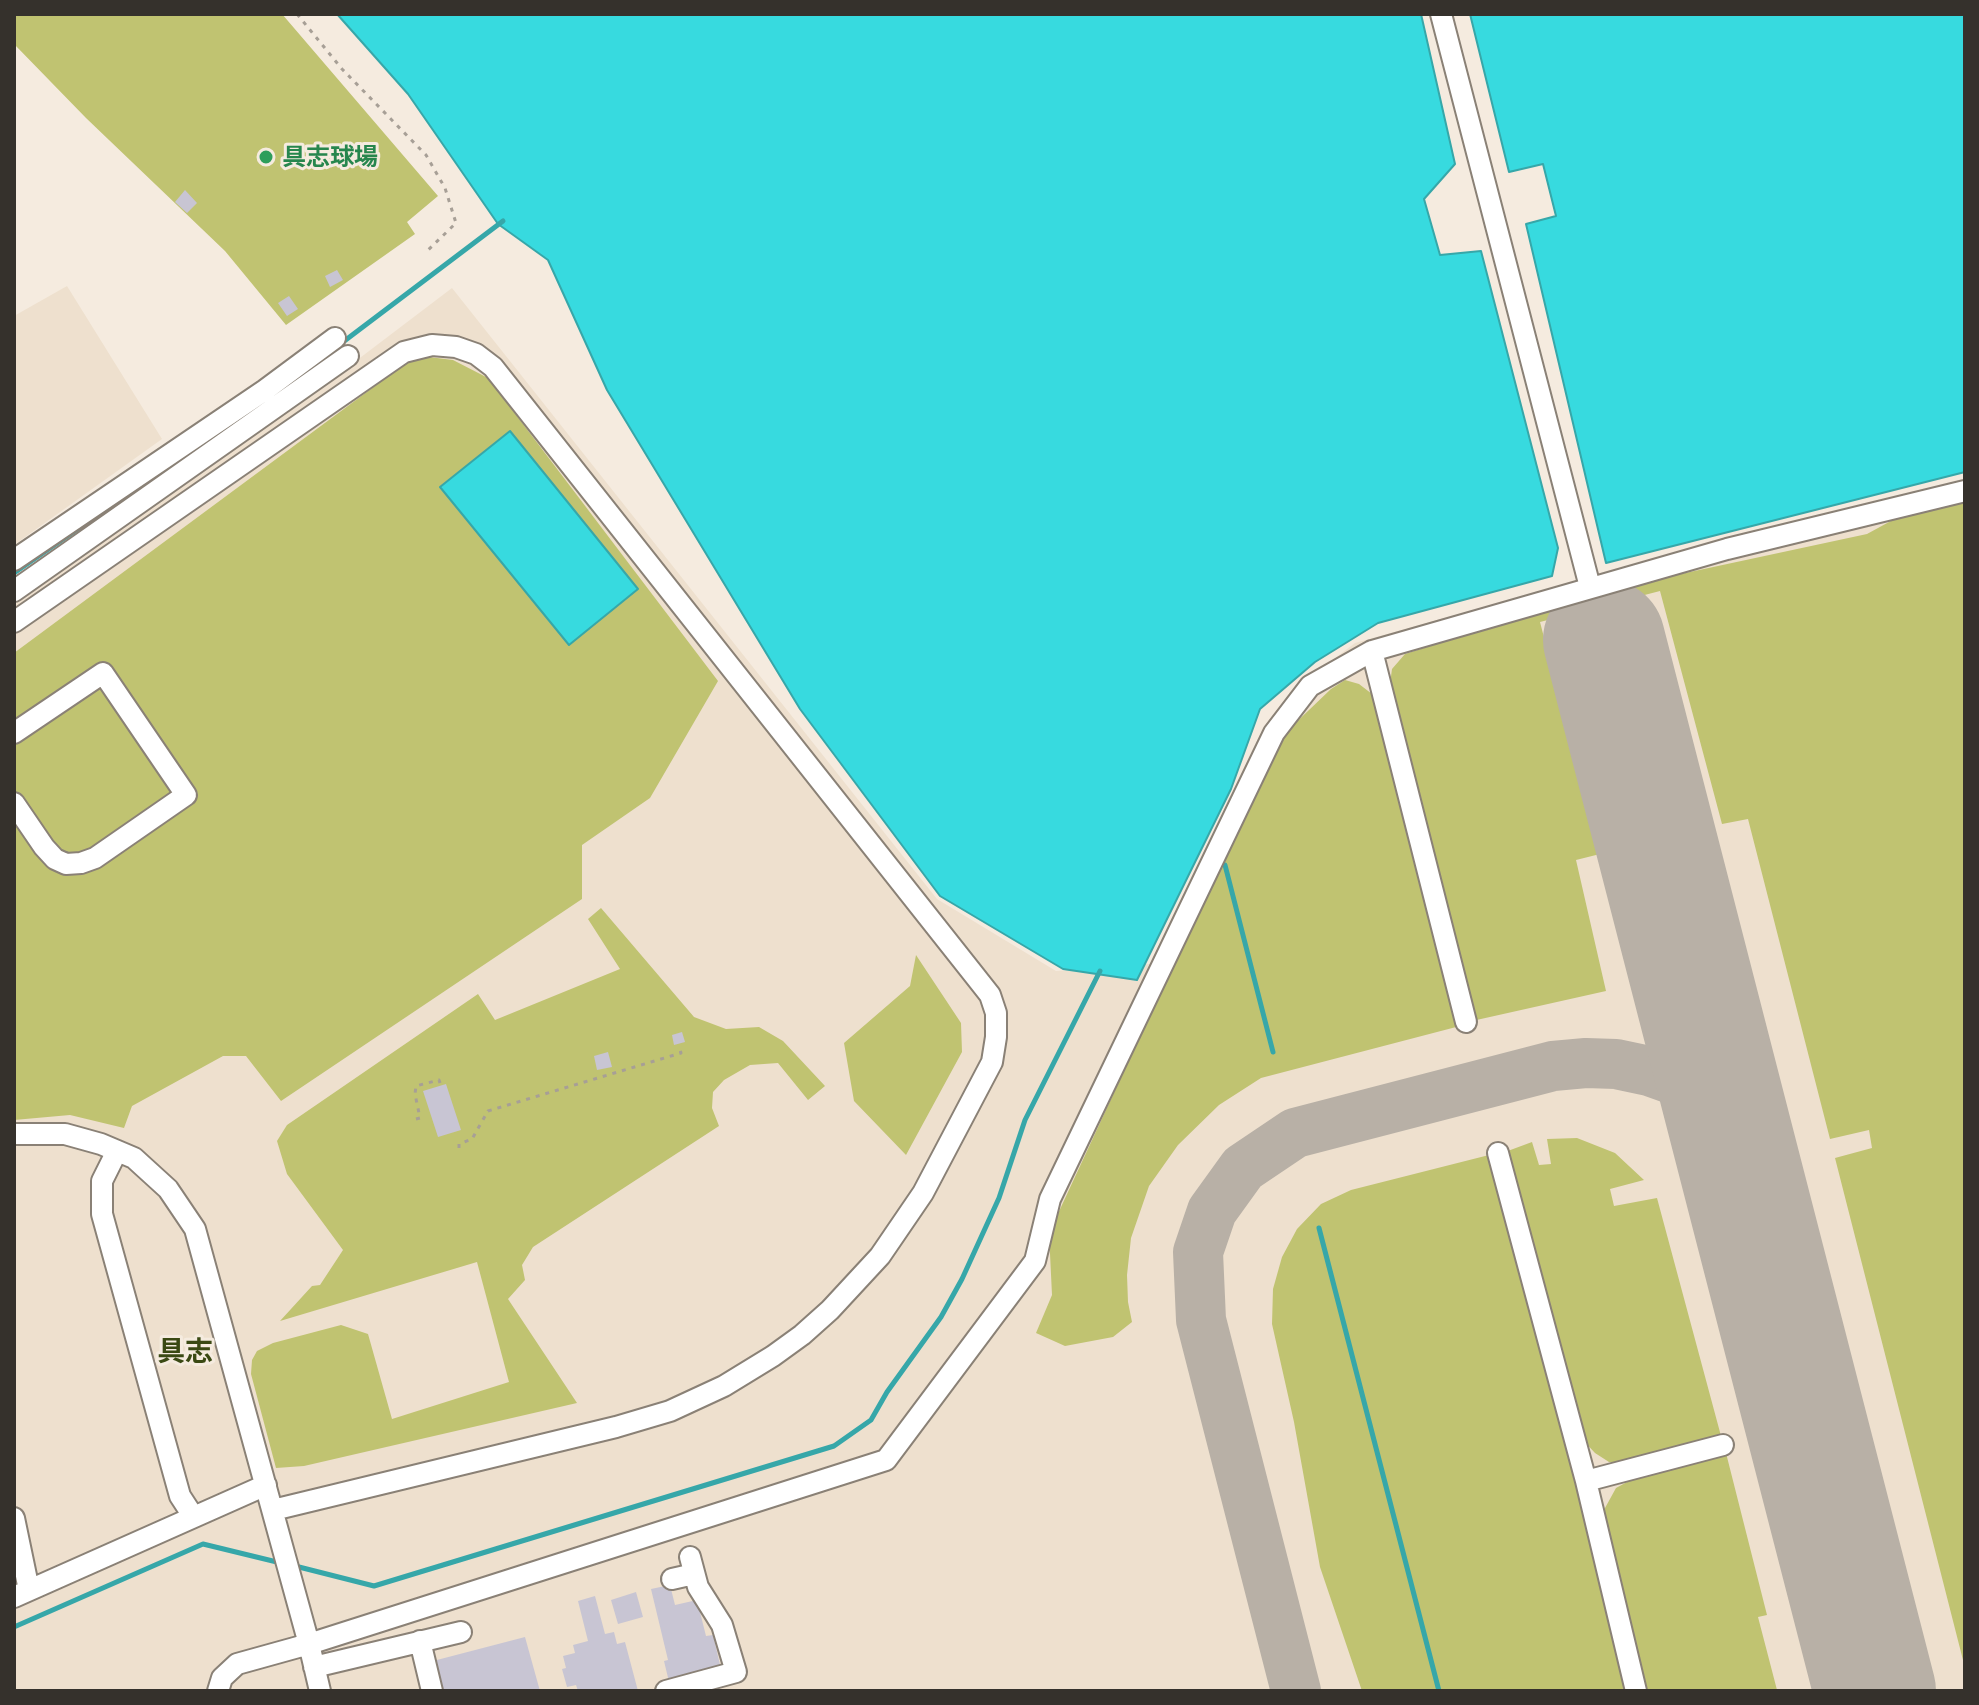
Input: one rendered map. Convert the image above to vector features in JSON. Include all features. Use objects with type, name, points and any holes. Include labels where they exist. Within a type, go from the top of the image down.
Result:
[{"type":"street","points":[[1441,14],[1590,587]]},
{"type":"street","points":[[14,560],[265,390],[335,338]]},
{"type":"street","points":[[14,622],[404,352],[432,345],[456,347],[476,354],[493,367],[990,995],[996,1013],[992,1062],[923,1193],[880,1256],[830,1310],[773,1356],[724,1386],[670,1411],[616,1427],[273,1510]]},
{"type":"street","points":[[14,591],[348,356]]},
{"type":"street","points":[[218,1691],[222,1678],[237,1664],[309,1644],[886,1460],[1035,1261],[1050,1199],[1274,733],[1310,686],[1372,651],[1727,549],[1965,491]]},
{"type":"street","points":[[1372,651],[1466,1022]]},
{"type":"street","points":[[14,733],[103,673],[186,795],[95,858],[66,864],[55,859],[44,847],[14,803]]},
{"type":"street","points":[[14,1134],[65,1134],[134,1158],[168,1189],[195,1229],[320,1691]]},
{"type":"street","points":[[117,1151],[102,1181],[102,1214],[180,1496],[193,1516]]},
{"type":"street","points":[[1498,1153],[1586,1481],[1636,1691]]},
{"type":"street","points":[[1586,1481],[1723,1445]]},
{"type":"street","points":[[14,1518],[22,1594],[266,1485]]},
{"type":"street","points":[[666,1691],[736,1672],[722,1625],[698,1587],[692,1566],[672,1579]]},
{"type":"street","points":[[314,1667],[461,1632]]},
{"type":"street","points":[[420,1641],[432,1691]]},
{"type":"path","points":[[297,14],[342,69],[426,155],[445,188],[456,223],[425,253]]},
{"type":"path","points":[[459,1148],[459,1144],[472,1139],[488,1111],[681,1053],[679,1046]]},
{"type":"path","points":[[416,1119],[420,1118],[416,1086],[439,1080],[440,1083]]},
{"type":"shaded area","points":[[67,286],[162,439],[14,545],[14,316]]},
{"type":"shaded area","points":[[452,288],[937,899],[1056,971],[1150,964],[1244,769],[1290,692],[1355,643],[1680,552],[1965,480],[1965,1691],[14,1691],[14,605],[319,389]]},
{"type":"green space","name":"具志球場","points":[[14,14],[282,14],[438,196],[407,222],[415,234],[286,325],[225,251],[86,118],[14,44]]},
{"type":"green space","points":[[429,357],[453,360],[488,378],[718,681],[650,798],[582,845],[582,899],[281,1101],[246,1056],[223,1056],[132,1106],[124,1128],[70,1115],[14,1120],[14,653],[406,363]]},
{"type":"green space","points":[[1965,502],[1965,1668],[1835,1158],[1872,1148],[1869,1130],[1830,1139],[1748,819],[1722,824],[1660,591],[1540,622],[1600,854],[1576,860],[1606,991],[1472,1021],[1389,691],[1392,669],[1405,654],[1537,612],[1662,578],[1867,534],[1900,516]]},
{"type":"green space","points":[[1345,680],[1359,684],[1372,694],[1460,1026],[1261,1078],[1219,1105],[1178,1145],[1149,1186],[1131,1238],[1127,1275],[1132,1322],[1113,1337],[1065,1346],[1036,1333],[1052,1295],[1049,1233],[1269,758],[1286,732],[1331,689]]},
{"type":"green space","points":[[601,908],[694,1017],[726,1029],[759,1027],[783,1041],[825,1086],[808,1100],[778,1063],[750,1065],[724,1080],[713,1092],[712,1108],[719,1126],[533,1247],[522,1265],[525,1280],[508,1299],[577,1403],[304,1466],[276,1468],[251,1374],[252,1360],[257,1351],[273,1343],[341,1325],[368,1334],[392,1419],[509,1382],[477,1262],[280,1321],[312,1286],[320,1285],[343,1250],[287,1174],[277,1141],[287,1125],[478,994],[495,1020],[620,969],[588,919]]},
{"type":"green space","points":[[916,955],[961,1023],[962,1052],[906,1155],[854,1101],[844,1043],[910,986]]},
{"type":"green space","points":[[1577,1138],[1615,1153],[1644,1180],[1610,1189],[1614,1206],[1657,1198],[1721,1436],[1627,1463],[1609,1462],[1583,1440],[1505,1152],[1532,1142],[1539,1165],[1551,1164],[1547,1139]]},
{"type":"green space","points":[[1493,1154],[1631,1691],[1362,1691],[1320,1567],[1294,1422],[1272,1324],[1273,1289],[1282,1257],[1297,1229],[1321,1204],[1351,1190]]},
{"type":"green space","points":[[1726,1453],[1767,1615],[1758,1617],[1777,1690],[1784,1691],[1644,1691],[1603,1528],[1605,1508],[1616,1488],[1638,1476]]},
{"type":"water","points":[[337,14],[1421,14],[1455,164],[1424,199],[1440,255],[1481,251],[1558,548],[1552,576],[1378,623],[1315,662],[1260,709],[1231,789],[1137,980],[1063,969],[940,896],[800,709],[607,390],[548,260],[498,224],[408,94]]},
{"type":"water","points":[[1470,14],[1965,14],[1965,472],[1606,563],[1526,224],[1556,216],[1543,164],[1509,172]]},
{"type":"water","points":[[510,431],[638,589],[569,645],[440,487]]},
{"type":"building","points":[[185,190],[197,203],[187,213],[175,202]]},
{"type":"building","points":[[337,270],[343,280],[330,287],[325,276]]},
{"type":"building","points":[[289,296],[298,309],[287,316],[278,303]]},
{"type":"building","points":[[682,1032],[685,1042],[674,1045],[672,1035]]},
{"type":"building","points":[[608,1052],[612,1067],[597,1070],[594,1056]]},
{"type":"building","points":[[446,1084],[461,1130],[438,1137],[423,1091]]},
{"type":"building","points":[[670,1585],[675,1605],[697,1600],[706,1636],[713,1635],[722,1673],[670,1686],[664,1661],[668,1660],[651,1589]]},
{"type":"building","points":[[636,1592],[643,1617],[618,1624],[611,1600]]},
{"type":"building","points":[[595,1596],[605,1634],[614,1632],[617,1644],[625,1642],[638,1691],[578,1691],[576,1685],[567,1687],[562,1669],[566,1668],[563,1656],[575,1653],[573,1645],[588,1641],[578,1601]]},
{"type":"building","points":[[525,1637],[540,1691],[441,1691],[433,1661]]},
{"type":"waterway","points":[[339,345],[503,221]]},
{"type":"waterway","points":[[14,573],[79,528]]},
{"type":"waterway","points":[[1225,865],[1273,1052]]},
{"type":"waterway","points":[[295,1566],[374,1586],[834,1446],[871,1420],[887,1392],[941,1317],[962,1279],[999,1198],[1025,1120],[1100,971]]},
{"type":"waterway","points":[[1319,1228],[1439,1691]]},
{"type":"waterway","points":[[14,1627],[203,1544],[281,1563]]},
{"type":"taxiway","points":[[1296,1691],[1201,1320],[1198,1252],[1212,1211],[1243,1168],[1295,1133],[1553,1066],[1616,1064],[1649,1071],[1722,1097]]},
{"type":"runway","points":[[1604,640],[1875,1691]]},
{"type":"place","name":"具志球場","points":[[266,157]]},
{"type":"district","name":"具志","points":[[185,1352]]}]
